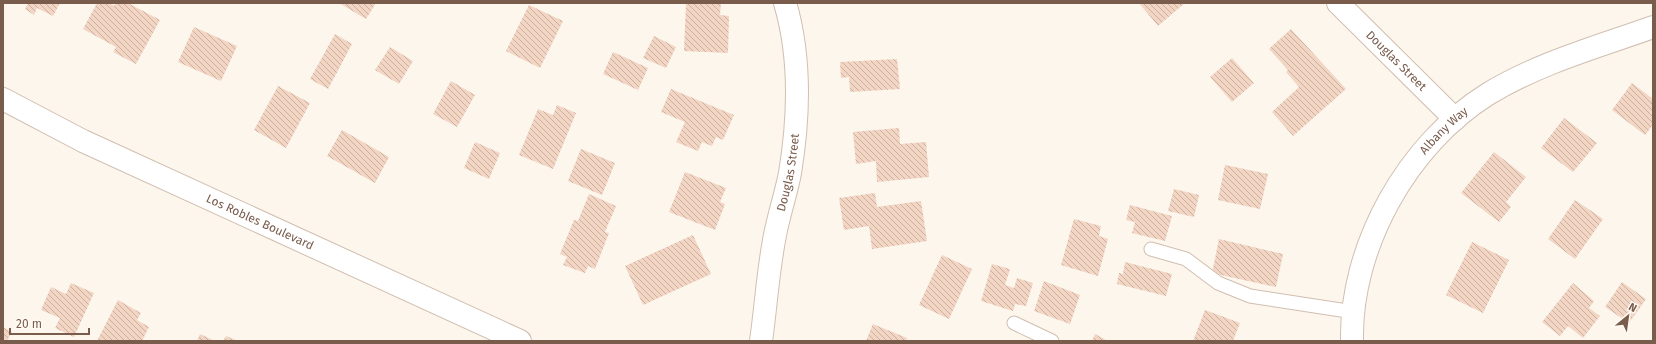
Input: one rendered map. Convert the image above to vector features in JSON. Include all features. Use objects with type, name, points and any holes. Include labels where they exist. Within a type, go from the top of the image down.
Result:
[{"type":"street","name":"Douglas Street","points":[[761,341],[775,236],[790,174],[795,132],[797,90],[794,48],[785,3]]},
{"type":"street","name":"Douglas Street","points":[[1338,3],[1455,119]]},
{"type":"street","name":"Albany Way","points":[[1352,341],[1357,288],[1375,228],[1394,192],[1431,141],[1455,119],[1487,95],[1524,75],[1543,66],[1653,27]]},
{"type":"street","name":"Los Robles Boulevard","points":[[3,99],[83,141],[520,341]]},
{"type":"lane","points":[[1151,249],[1186,259],[1218,283],[1250,296],[1354,312]]},
{"type":"lane","points":[[1014,323],[1052,341]]},
{"type":"building","points":[[28,3],[60,3],[53,16],[37,8],[34,15],[25,9]]},
{"type":"building","points":[[97,3],[109,3],[114,6],[116,3],[128,3],[160,20],[136,64],[113,52],[116,47],[83,29]]},
{"type":"building","points":[[339,3],[376,3],[366,19]]},
{"type":"building","points":[[686,3],[721,3],[720,15],[729,16],[728,53],[684,51]]},
{"type":"building","points":[[1139,3],[1185,3],[1158,26]]},
{"type":"building","points":[[529,5],[563,21],[540,68],[506,51]]},
{"type":"building","points":[[194,27],[237,46],[221,81],[178,62]]},
{"type":"building","points":[[1291,29],[1346,89],[1293,136],[1272,112],[1299,87],[1286,72],[1288,70],[1269,49]]},
{"type":"building","points":[[335,34],[352,44],[328,89],[310,79]]},
{"type":"building","points":[[654,36],[676,47],[666,68],[643,58]]},
{"type":"building","points":[[390,47],[413,61],[399,84],[375,70]]},
{"type":"building","points":[[613,52],[648,68],[638,90],[603,74]]},
{"type":"building","points":[[1232,58],[1254,83],[1232,102],[1210,77]]},
{"type":"building","points":[[897,59],[900,89],[850,92],[849,77],[841,78],[840,62]]},
{"type":"building","points":[[451,81],[475,95],[457,127],[433,114]]},
{"type":"building","points":[[1632,83],[1653,99],[1653,111],[1651,113],[1653,114],[1653,125],[1645,135],[1612,110]]},
{"type":"building","points":[[278,86],[310,103],[286,148],[254,130]]},
{"type":"building","points":[[671,89],[734,115],[723,140],[716,137],[712,146],[702,142],[698,151],[676,142],[685,122],[661,112]]},
{"type":"building","points":[[557,105],[576,113],[553,169],[519,155],[538,109],[553,115]]},
{"type":"building","points":[[1564,118],[1597,143],[1573,172],[1541,148]]},
{"type":"building","points":[[899,128],[900,144],[926,142],[929,177],[877,182],[876,161],[856,164],[853,132]]},
{"type":"building","points":[[342,130],[389,157],[375,183],[327,156]]},
{"type":"building","points":[[475,142],[500,153],[489,179],[464,168]]},
{"type":"building","points":[[581,149],[615,163],[602,195],[568,181]]},
{"type":"building","points":[[1494,152],[1526,177],[1506,202],[1511,207],[1499,222],[1461,193]]},
{"type":"building","points":[[1225,165],[1268,174],[1260,209],[1218,200]]},
{"type":"building","points":[[685,172],[726,188],[720,202],[725,204],[715,230],[669,212]]},
{"type":"building","points":[[1174,189],[1199,195],[1194,217],[1168,211]]},
{"type":"building","points":[[875,193],[877,207],[921,201],[927,241],[872,249],[869,226],[844,230],[839,198]]},
{"type":"building","points":[[589,194],[616,206],[605,232],[609,233],[595,269],[588,266],[585,273],[563,265],[567,257],[560,254],[574,220],[578,221]]},
{"type":"building","points":[[1575,200],[1603,219],[1575,259],[1548,239]]},
{"type":"building","points":[[1130,205],[1172,216],[1165,241],[1132,233],[1135,222],[1126,220]]},
{"type":"building","points":[[1074,219],[1101,226],[1099,236],[1108,239],[1098,276],[1061,265]]},
{"type":"building","points":[[693,235],[711,274],[643,305],[625,266]]},
{"type":"building","points":[[1219,239],[1283,254],[1276,287],[1212,273]]},
{"type":"building","points":[[1472,242],[1509,260],[1483,313],[1446,295]]},
{"type":"building","points":[[942,255],[972,269],[949,319],[919,305]]},
{"type":"building","points":[[1125,262],[1172,274],[1166,296],[1117,284],[1119,273],[1123,274]]},
{"type":"building","points":[[992,264],[1010,269],[1005,285],[1014,288],[1017,278],[1033,283],[1026,306],[1015,304],[1013,311],[981,301]]},
{"type":"building","points":[[1044,281],[1080,295],[1070,324],[1034,311]]},
{"type":"building","points":[[1622,282],[1646,299],[1629,323],[1605,307]]},
{"type":"building","points":[[71,283],[94,293],[74,337],[55,328],[60,318],[41,310],[51,287],[66,294]]},
{"type":"building","points":[[1573,283],[1594,301],[1589,308],[1600,316],[1583,338],[1568,326],[1560,336],[1542,322]]},
{"type":"building","points":[[118,300],[141,313],[137,320],[149,327],[142,341],[97,341]]},
{"type":"building","points":[[1205,310],[1240,323],[1233,341],[1193,341]]},
{"type":"building","points":[[873,324],[907,338],[906,341],[866,341]]},
{"type":"building","points":[[3,327],[12,332],[7,341],[3,341]]},
{"type":"building","points":[[200,334],[215,341],[197,341]]},
{"type":"building","points":[[1095,334],[1108,341],[1092,341]]},
{"type":"building","points":[[226,336],[238,341],[223,341]]}]
